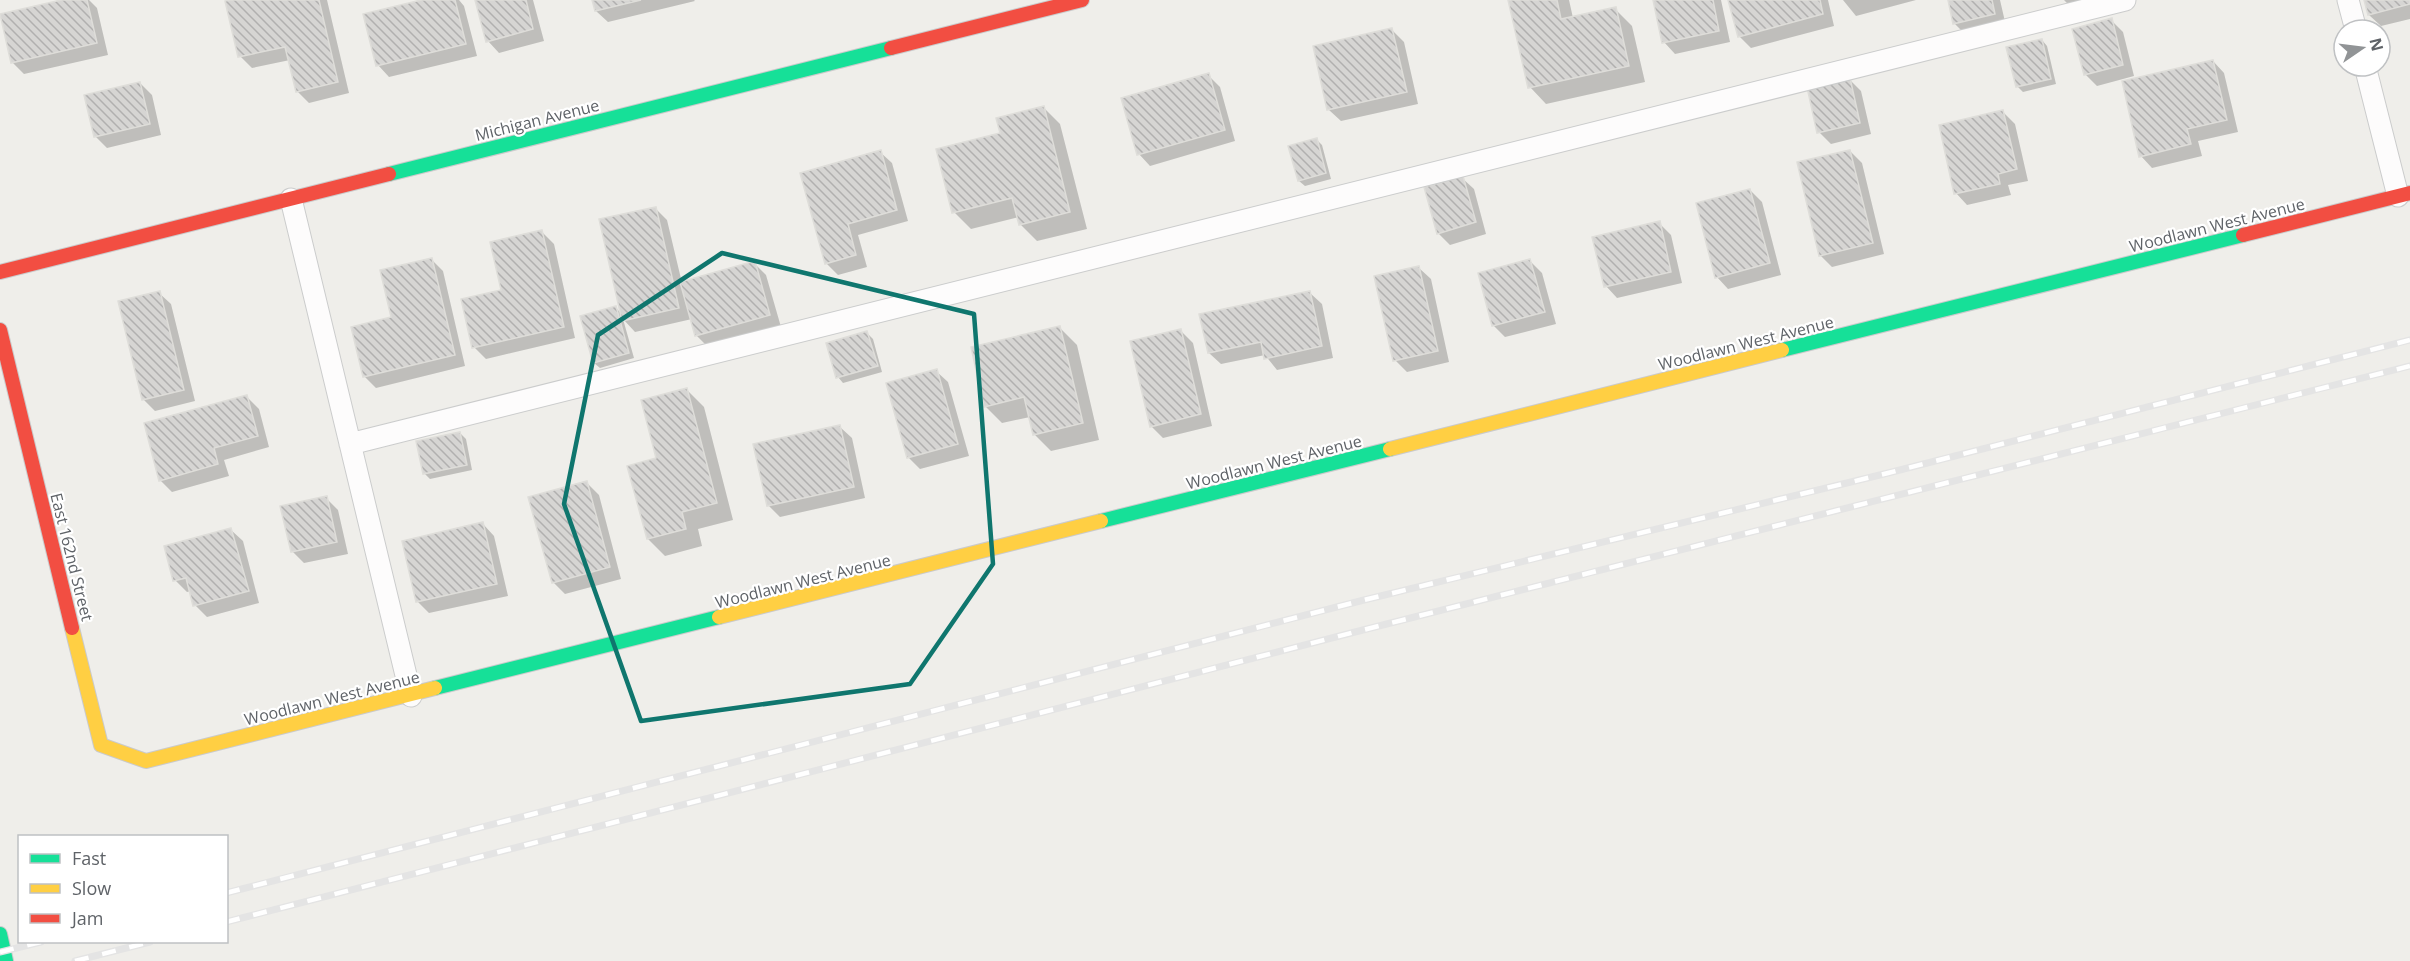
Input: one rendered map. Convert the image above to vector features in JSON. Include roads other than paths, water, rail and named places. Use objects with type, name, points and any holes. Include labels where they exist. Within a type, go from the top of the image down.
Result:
[{"type":"street","name":"Michigan Avenue","points":[[0,272],[1082,0]]},
{"type":"street","name":"Woodlawn West Avenue","points":[[146,761],[2404,195]]},
{"type":"street","name":"East 162nd Street","points":[[0,330],[101,745],[146,761]]},
{"type":"street","points":[[0,934],[6,961]]},
{"type":"lane","points":[[350,444],[2125,0]]},
{"type":"lane","points":[[2348,0],[2353,18]]},
{"type":"lane","points":[[2369,78],[2404,195]]},
{"type":"lane","points":[[291,199],[411,696]]},
{"type":"railway","points":[[228,892],[1364,600],[1888,473],[2410,340]]},
{"type":"railway","points":[[228,921],[1355,632],[2410,366]]},
{"type":"railway","points":[[0,952],[37,943]]},
{"type":"railway","points":[[75,961],[146,943]]}]
